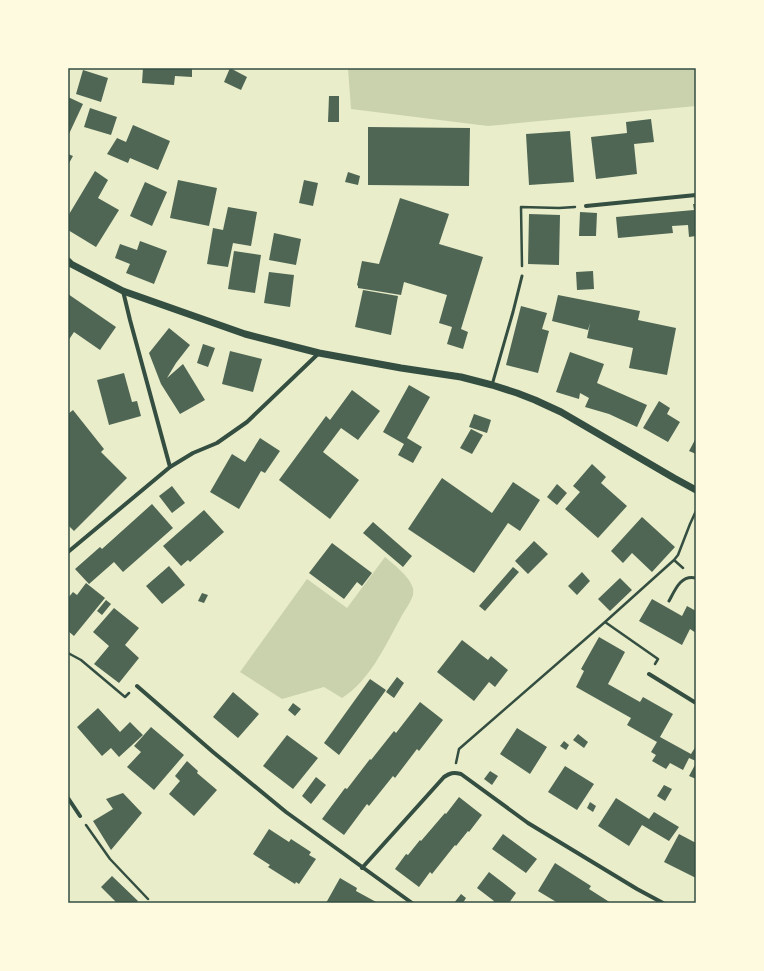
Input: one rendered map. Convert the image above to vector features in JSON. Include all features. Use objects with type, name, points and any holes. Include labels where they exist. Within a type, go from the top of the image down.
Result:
[{"type":"street","points":[[586,206],[696,195]]},
{"type":"street","points":[[68,261],[123,290],[245,334],[319,353],[461,377],[492,385],[535,400],[561,412],[696,490]]},
{"type":"street","points":[[123,290],[170,467]]},
{"type":"street","points":[[68,552],[170,467],[193,453],[218,443],[248,422],[319,353]]},
{"type":"street","points":[[649,674],[696,703]]},
{"type":"street","points":[[137,686],[213,752],[286,812],[412,903]]},
{"type":"street","points":[[362,868],[444,777],[449,773],[454,772],[461,774],[528,824],[663,903]]},
{"type":"street","points":[[68,798],[80,816]]},
{"type":"lane","points":[[492,385],[522,276]]},
{"type":"lane","points":[[669,601],[677,585],[682,580],[694,577],[696,578]]},
{"type":"path","points":[[522,276],[521,206],[559,208],[586,206]]},
{"type":"path","points":[[454,772],[459,749],[674,560],[678,555],[696,512]]},
{"type":"path","points":[[605,622],[658,659],[649,674]]},
{"type":"path","points":[[68,653],[81,660],[125,697],[137,686]]},
{"type":"path","points":[[80,816],[110,860],[148,899]]},
{"type":"green space","points":[[348,68],[696,68],[696,106],[488,126],[351,109]]},
{"type":"green space","points":[[385,557],[408,578],[413,588],[413,595],[376,663],[352,691],[342,698],[324,687],[282,699],[240,672],[307,579],[347,608]]},
{"type":"building","points":[[143,68],[192,68],[192,77],[175,76],[174,85],[142,83]]},
{"type":"building","points":[[230,68],[247,77],[241,90],[224,82]]},
{"type":"building","points":[[83,70],[108,78],[101,102],[76,94]]},
{"type":"building","points":[[329,96],[339,96],[339,122],[328,122]]},
{"type":"building","points":[[68,97],[83,104],[68,136]]},
{"type":"building","points":[[90,108],[117,117],[111,135],[84,127]]},
{"type":"building","points":[[651,119],[654,142],[634,144],[637,174],[596,179],[591,137],[627,133],[626,122]]},
{"type":"building","points":[[133,125],[170,141],[158,170],[130,158],[128,163],[107,154],[117,138],[126,142]]},
{"type":"building","points":[[368,127],[470,128],[469,186],[368,185]]},
{"type":"building","points":[[570,131],[574,182],[529,185],[526,134]]},
{"type":"building","points":[[68,154],[73,156],[68,165]]},
{"type":"building","points":[[95,171],[108,180],[98,198],[119,210],[96,247],[68,230],[68,216]]},
{"type":"building","points":[[348,172],[360,176],[358,185],[345,182]]},
{"type":"building","points":[[178,180],[217,188],[209,226],[170,218]]},
{"type":"building","points":[[304,180],[318,183],[313,206],[299,203]]},
{"type":"building","points":[[145,182],[167,192],[152,226],[130,216]]},
{"type":"building","points":[[400,198],[449,214],[439,244],[483,257],[461,329],[468,332],[463,349],[447,344],[452,327],[439,323],[447,295],[404,282],[401,295],[358,288],[357,285],[362,261],[379,264]]},
{"type":"building","points":[[693,204],[696,204],[696,236],[689,237],[688,225],[672,226],[673,233],[618,238],[616,217],[694,210]]},
{"type":"building","points":[[228,207],[257,212],[251,246],[233,243],[228,267],[207,264],[213,228],[223,230]]},
{"type":"building","points":[[580,212],[597,213],[596,236],[579,236]]},
{"type":"building","points":[[529,214],[560,215],[559,265],[528,264]]},
{"type":"building","points":[[274,233],[301,239],[296,265],[269,260]]},
{"type":"building","points":[[140,241],[167,251],[154,284],[126,273],[130,264],[115,258],[120,244],[137,250]]},
{"type":"building","points":[[234,251],[261,255],[255,293],[228,289]]},
{"type":"building","points":[[593,271],[594,289],[577,290],[576,272]]},
{"type":"building","points":[[269,272],[294,275],[290,307],[264,303]]},
{"type":"building","points":[[363,290],[398,296],[391,335],[355,327]]},
{"type":"building","points":[[68,294],[116,327],[100,350],[74,332],[68,341]]},
{"type":"building","points":[[558,295],[640,311],[638,320],[676,328],[667,375],[629,368],[633,348],[587,338],[590,323],[588,330],[552,321]]},
{"type":"building","points":[[521,306],[547,313],[542,329],[549,331],[538,373],[506,365]]},
{"type":"building","points":[[169,328],[190,345],[167,378],[183,364],[205,400],[180,414],[161,384],[149,353]]},
{"type":"building","points":[[203,344],[215,348],[208,367],[197,363]]},
{"type":"building","points":[[230,351],[262,359],[253,392],[222,384]]},
{"type":"building","points":[[570,352],[604,364],[597,383],[647,405],[637,427],[609,414],[585,407],[589,398],[580,393],[579,399],[556,392]]},
{"type":"building","points":[[124,373],[132,402],[137,401],[141,416],[109,425],[97,380]]},
{"type":"building","points":[[409,385],[430,397],[407,438],[422,447],[413,463],[398,455],[404,444],[383,432]]},
{"type":"building","points":[[352,390],[380,411],[358,440],[341,428],[323,452],[359,480],[330,519],[279,480],[326,416],[330,420]]},
{"type":"building","points":[[659,401],[670,408],[667,414],[680,422],[668,442],[643,428]]},
{"type":"building","points":[[73,410],[104,449],[101,452],[127,478],[74,531],[68,525],[68,414]]},
{"type":"building","points":[[474,414],[491,420],[487,433],[469,427]]},
{"type":"building","points":[[471,429],[483,435],[472,454],[460,448]]},
{"type":"building","points":[[260,438],[280,451],[265,473],[261,471],[239,509],[210,492],[232,454],[245,462]]},
{"type":"building","points":[[696,438],[696,454],[689,451]]},
{"type":"building","points":[[592,464],[606,477],[601,483],[627,506],[598,538],[565,509],[580,492],[573,486]]},
{"type":"building","points":[[442,478],[492,513],[513,482],[540,500],[520,531],[508,523],[474,573],[408,529]]},
{"type":"building","points":[[557,484],[567,493],[557,505],[547,497]]},
{"type":"building","points":[[172,486],[185,503],[172,513],[159,496]]},
{"type":"building","points":[[152,504],[173,528],[123,572],[114,562],[89,584],[75,569],[100,547],[102,549]]},
{"type":"building","points":[[204,510],[224,532],[190,562],[188,560],[181,566],[163,546]]},
{"type":"building","points":[[642,517],[675,547],[652,572],[632,553],[623,563],[611,551]]},
{"type":"building","points":[[373,522],[412,556],[403,567],[363,533]]},
{"type":"building","points":[[534,541],[548,554],[528,574],[515,561]]},
{"type":"building","points":[[332,543],[372,573],[362,586],[357,582],[344,599],[309,573]]},
{"type":"building","points":[[169,566],[185,585],[162,604],[146,586]]},
{"type":"building","points":[[513,567],[519,572],[485,611],[479,606]]},
{"type":"building","points":[[582,572],[590,581],[577,595],[568,586]]},
{"type":"building","points":[[620,578],[632,590],[610,611],[598,599]]},
{"type":"building","points":[[86,583],[105,598],[74,636],[68,631],[68,598],[73,592],[77,595]]},
{"type":"building","points":[[202,593],[208,595],[204,603],[198,601]]},
{"type":"building","points":[[652,599],[682,616],[687,606],[696,611],[696,633],[690,629],[682,645],[639,621]]},
{"type":"building","points":[[106,600],[111,604],[102,615],[97,611]]},
{"type":"building","points":[[114,608],[139,628],[125,645],[139,658],[119,683],[94,664],[109,646],[93,632]]},
{"type":"building","points":[[599,637],[625,652],[608,684],[640,702],[643,697],[673,714],[660,737],[691,754],[696,746],[696,761],[689,758],[683,770],[670,763],[666,769],[652,761],[656,755],[651,752],[657,742],[627,725],[631,718],[576,687],[584,671],[581,669]]},
{"type":"building","points":[[462,640],[488,660],[491,656],[508,670],[495,687],[489,682],[474,701],[437,672]]},
{"type":"building","points":[[397,677],[404,683],[394,698],[386,692]]},
{"type":"building","points":[[370,679],[386,690],[339,755],[324,743]]},
{"type":"building","points":[[233,692],[259,714],[238,738],[213,717]]},
{"type":"building","points":[[420,702],[443,720],[419,751],[417,749],[395,778],[393,776],[369,806],[367,804],[344,835],[322,819],[345,788],[347,789],[394,731],[396,733]]},
{"type":"building","points":[[293,703],[301,709],[295,716],[288,710]]},
{"type":"building","points":[[98,708],[120,732],[130,722],[143,735],[119,757],[111,748],[102,756],[77,727]]},
{"type":"building","points":[[151,727],[184,755],[154,790],[127,767],[141,752],[134,746]]},
{"type":"building","points":[[517,728],[547,747],[530,774],[500,754]]},
{"type":"building","points":[[578,734],[588,742],[584,748],[573,740]]},
{"type":"building","points":[[287,735],[318,758],[293,789],[263,766]]},
{"type":"building","points":[[564,741],[569,745],[566,750],[560,746]]},
{"type":"building","points":[[187,761],[198,771],[197,773],[217,790],[194,816],[169,794],[180,781],[175,776]]},
{"type":"building","points":[[696,763],[696,779],[689,776]]},
{"type":"building","points":[[565,766],[594,784],[577,810],[548,792]]},
{"type":"building","points":[[490,771],[498,776],[492,785],[484,779]]},
{"type":"building","points":[[316,777],[326,785],[311,804],[302,796]]},
{"type":"building","points":[[664,785],[672,789],[665,801],[657,796]]},
{"type":"building","points":[[123,793],[142,813],[111,850],[93,821],[113,809],[106,799]]},
{"type":"building","points":[[459,797],[482,815],[469,832],[468,831],[456,846],[455,845],[432,874],[430,872],[419,887],[395,869],[406,854],[408,855],[445,813],[446,814]]},
{"type":"building","points":[[616,798],[649,819],[654,812],[679,827],[669,841],[642,825],[629,846],[598,826]]},
{"type":"building","points":[[590,802],[596,806],[593,812],[587,808]]},
{"type":"building","points":[[269,829],[289,842],[291,839],[311,852],[309,855],[316,859],[299,884],[296,882],[295,884],[268,867],[270,865],[253,854]]},
{"type":"building","points":[[503,834],[537,859],[526,873],[492,849]]},
{"type":"building","points":[[679,834],[696,843],[696,878],[664,862]]},
{"type":"building","points":[[555,863],[591,886],[589,889],[611,903],[558,903],[538,891]]},
{"type":"building","points":[[489,872],[516,893],[509,903],[493,903],[494,901],[477,888]]},
{"type":"building","points":[[112,876],[138,901],[136,903],[117,903],[101,887]]},
{"type":"building","points":[[340,878],[357,888],[356,891],[378,903],[326,903]]},
{"type":"building","points":[[461,894],[466,898],[463,903],[454,903]]}]
